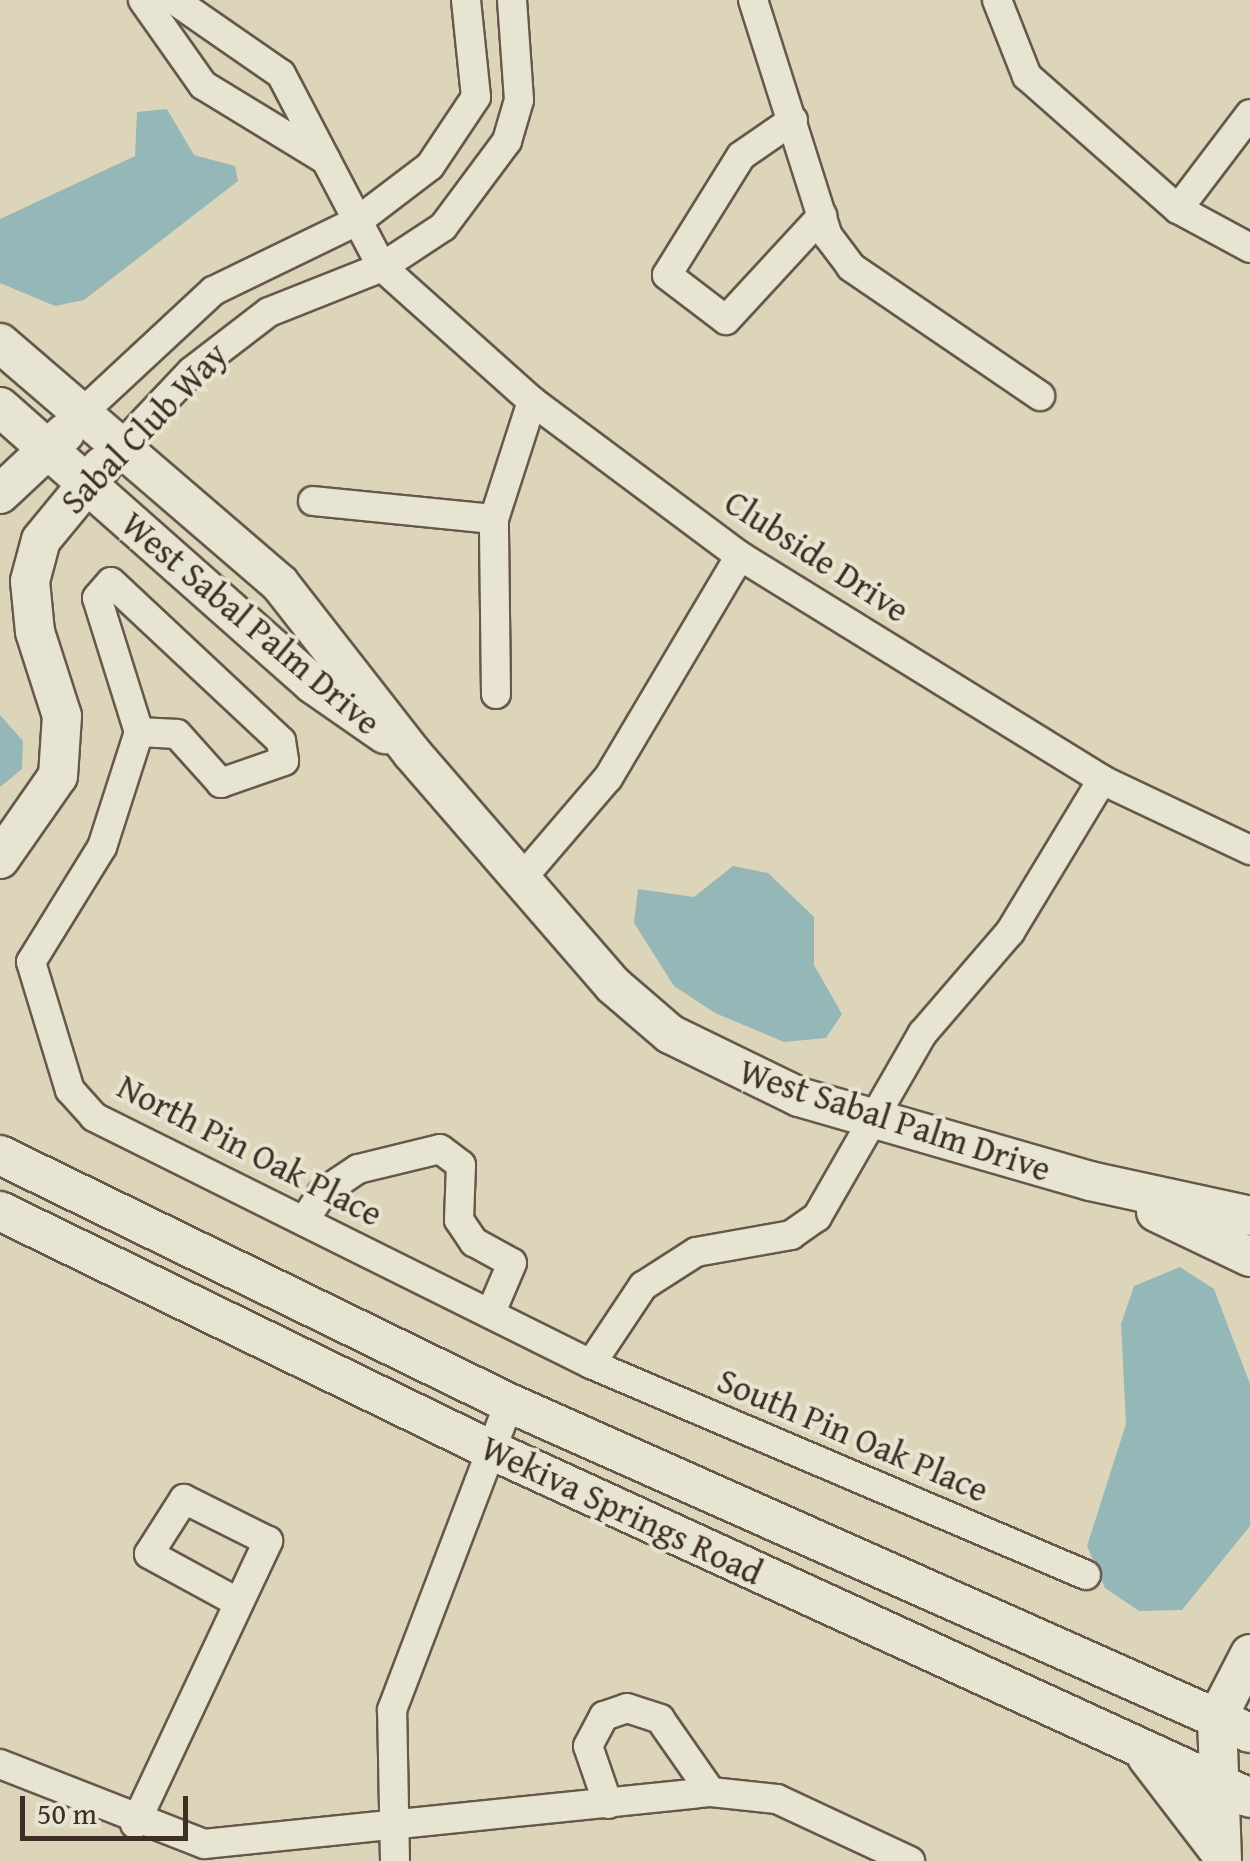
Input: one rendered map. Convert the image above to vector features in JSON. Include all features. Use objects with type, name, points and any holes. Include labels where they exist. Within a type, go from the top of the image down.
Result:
[{"type":"street","points":[[143,0],[204,85],[332,164]]},
{"type":"street","points":[[174,0],[281,74],[332,164],[382,267]]},
{"type":"street","name":"Sabal Club Way","points":[[0,494],[213,291],[359,220],[430,166],[476,97],[466,0]]},
{"type":"street","name":"Sabal Club Way","points":[[0,858],[58,776],[62,716],[35,632],[30,581],[41,540],[85,484],[230,338],[269,312],[382,267],[443,226],[507,141],[519,100],[512,0]]},
{"type":"street","points":[[752,0],[822,216],[851,267],[1040,396]]},
{"type":"street","points":[[997,0],[1027,76],[1178,209],[1250,248]]},
{"type":"street","points":[[1178,209],[1250,114]]},
{"type":"street","points":[[793,120],[741,156],[667,275],[726,320],[822,216]]},
{"type":"street","name":"Clubside Drive","points":[[382,267],[532,401],[740,556],[1102,780],[1250,850]]},
{"type":"street","name":"West Sabal Palm Drive","points":[[0,343],[280,584],[412,753],[613,985],[670,1034],[768,1085],[1090,1182],[1250,1216]]},
{"type":"street","points":[[496,694],[494,519],[532,401]]},
{"type":"street","name":"West Sabal Palm Drive","points":[[0,407],[314,684],[412,753]]},
{"type":"street","points":[[313,501],[494,519]]},
{"type":"street","points":[[523,877],[608,778],[740,556]]},
{"type":"street","points":[[111,582],[280,741],[284,760],[221,783],[177,734],[139,732],[97,598],[111,582]]},
{"type":"street","name":"North Pin Oak Place","points":[[139,732],[102,847],[31,962],[70,1090],[94,1117],[492,1310],[590,1364]]},
{"type":"street","points":[[590,1364],[643,1286],[696,1252],[805,1229],[877,1119],[923,1032],[1010,932],[1102,780]]},
{"type":"street","points":[[304,1220],[322,1193],[358,1169],[440,1149],[461,1165],[459,1220],[474,1242],[512,1263],[492,1310]]},
{"type":"street","name":"Wekiva Springs Road","points":[[0,1155],[509,1404],[1234,1725]]},
{"type":"street","name":"West Sabal Palm Drive","points":[[1090,1182],[1250,1258]]},
{"type":"street","name":"Wekiva Springs Road","points":[[0,1211],[486,1448],[1234,1790]]},
{"type":"street","name":"South Pin Oak Place","points":[[590,1364],[1086,1575]]},
{"type":"street","points":[[395,1861],[392,1710],[486,1448],[509,1404]]},
{"type":"street","points":[[135,1824],[239,1603],[268,1540],[184,1499],[149,1554],[239,1603]]},
{"type":"street","points":[[1234,1790],[1234,1725],[1250,1654]]},
{"type":"street","points":[[608,1804],[588,1746],[604,1716],[627,1708],[660,1719],[711,1792]]},
{"type":"street","points":[[1130,1742],[1220,1856]]},
{"type":"street","points":[[1220,1856],[1234,1790],[1250,1744]]},
{"type":"street","points":[[0,1764],[135,1824],[204,1844],[392,1828],[711,1792],[777,1798],[910,1861]]},
{"type":"water","points":[[167,109],[194,155],[235,166],[238,181],[84,300],[55,306],[0,283],[0,219],[135,156],[137,112]]},
{"type":"water","points":[[0,715],[23,741],[22,769],[0,787]]},
{"type":"water","points":[[733,866],[768,873],[814,917],[814,965],[842,1014],[826,1038],[784,1042],[715,1013],[674,986],[634,923],[638,889],[694,897]]},
{"type":"water","points":[[1180,1267],[1214,1289],[1250,1384],[1250,1526],[1182,1610],[1139,1611],[1105,1588],[1087,1546],[1126,1424],[1121,1324],[1134,1286]]}]
